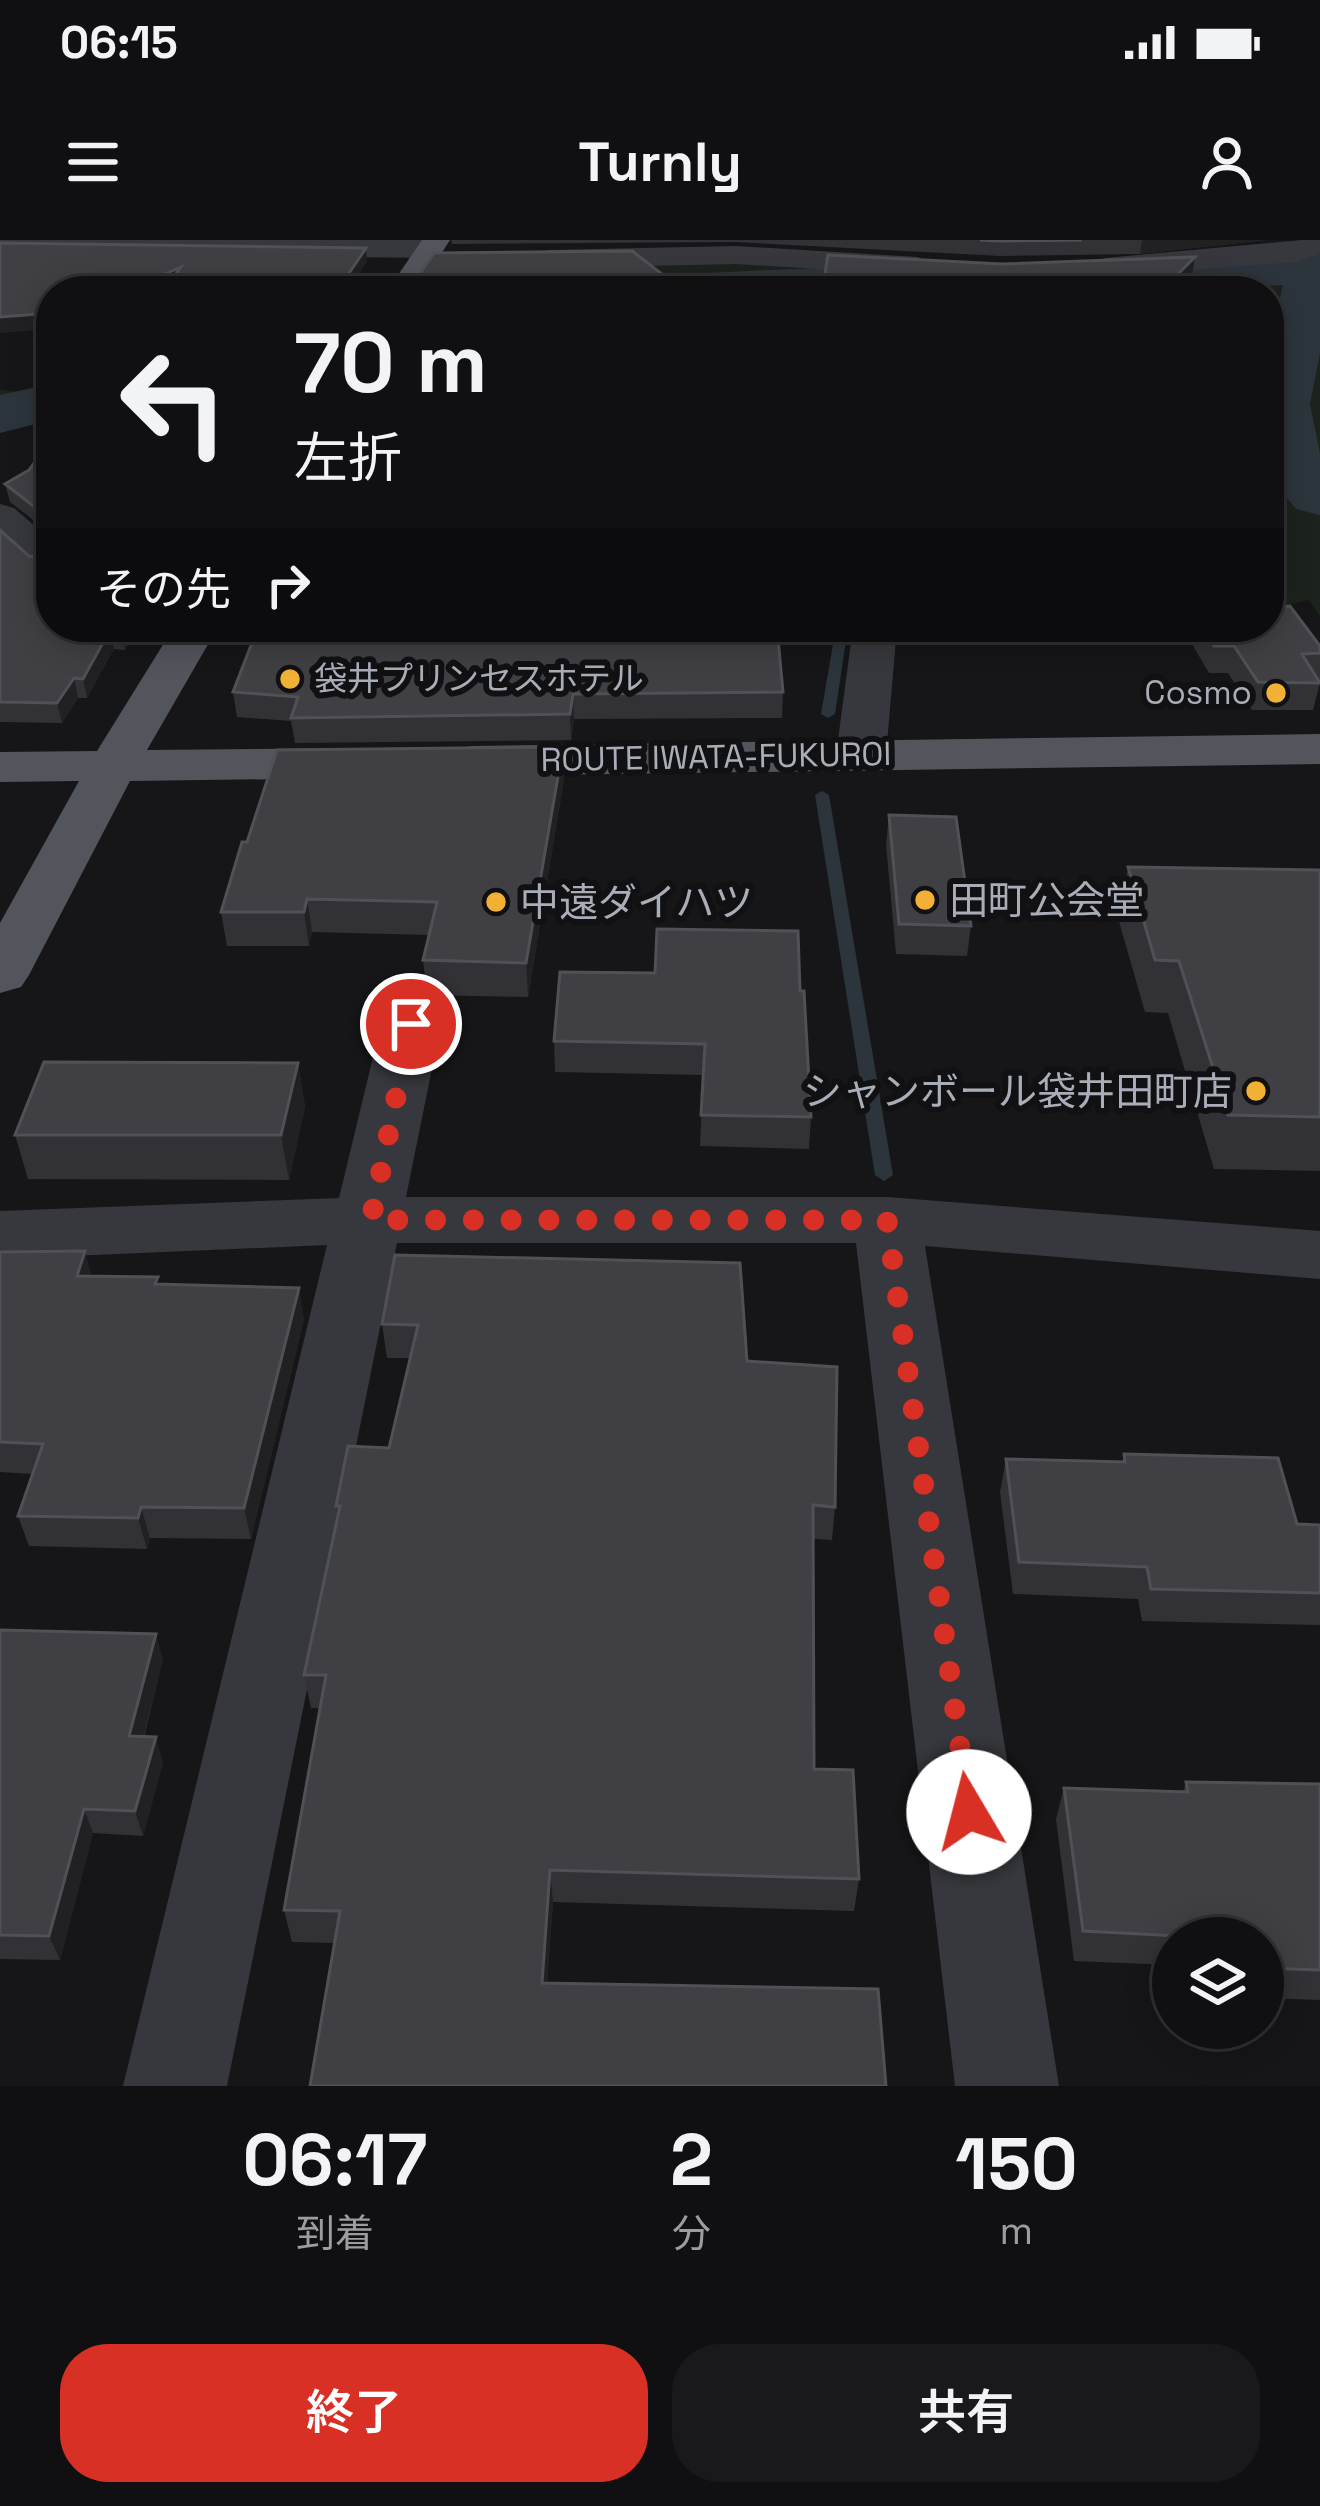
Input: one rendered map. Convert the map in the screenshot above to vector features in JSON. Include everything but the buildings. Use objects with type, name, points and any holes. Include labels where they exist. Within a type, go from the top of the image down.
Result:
[{"type":"main road","points":[[412,276],[430,249]]},
{"type":"main road","points":[[0,975],[112,766],[187,642]]},
{"type":"main road","name":"ROUTE IWATA-FUKUROI","points":[[0,767],[1320,748]]},
{"type":"street","points":[[158,243],[200,276]]},
{"type":"street","points":[[1070,268],[1297,253],[1320,243]]},
{"type":"street","points":[[0,244],[430,249],[466,258]]},
{"type":"street","points":[[508,259],[736,255],[921,267]]},
{"type":"street","points":[[0,516],[36,548]]},
{"type":"street","points":[[0,573],[36,565]]},
{"type":"street","points":[[861,755],[873,642]]},
{"type":"street","points":[[175,2086],[411,1024]]},
{"type":"street","points":[[0,1235],[371,1220],[887,1220],[1320,1255]]},
{"type":"street","points":[[887,1220],[1007,2086]]},
{"type":"shaded area","points":[[1320,243],[1320,616],[1309,600],[1284,606],[1284,276],[502,276],[628,257],[1161,271]]},
{"type":"shaded area","points":[[0,389],[29,394],[36,390],[36,413],[0,421]]},
{"type":"waterway","points":[[1163,276],[1320,267]]},
{"type":"waterway","points":[[1284,383],[1291,353],[1302,334],[1312,271]]},
{"type":"waterway","points":[[0,398],[36,404]]},
{"type":"waterway","points":[[0,414],[36,406]]},
{"type":"waterway","points":[[1284,452],[1320,495]]},
{"type":"waterway","points":[[828,714],[840,642]]},
{"type":"waterway","points":[[822,795],[884,1175]]},
{"type":"place","name":"袋井プリンセスホテル","points":[[290,679]]},
{"type":"place","name":"Cosmo","points":[[1276,693]]},
{"type":"place","name":"田町公会堂","points":[[925,900]]},
{"type":"place","name":"中遠ダイハツ","points":[[496,902]]},
{"type":"place","name":"シャンボール袋井田町店","points":[[1256,1091]]},
{"type":"route","points":[[411,1024],[371,1220],[887,1220],[969,1812]]}]
